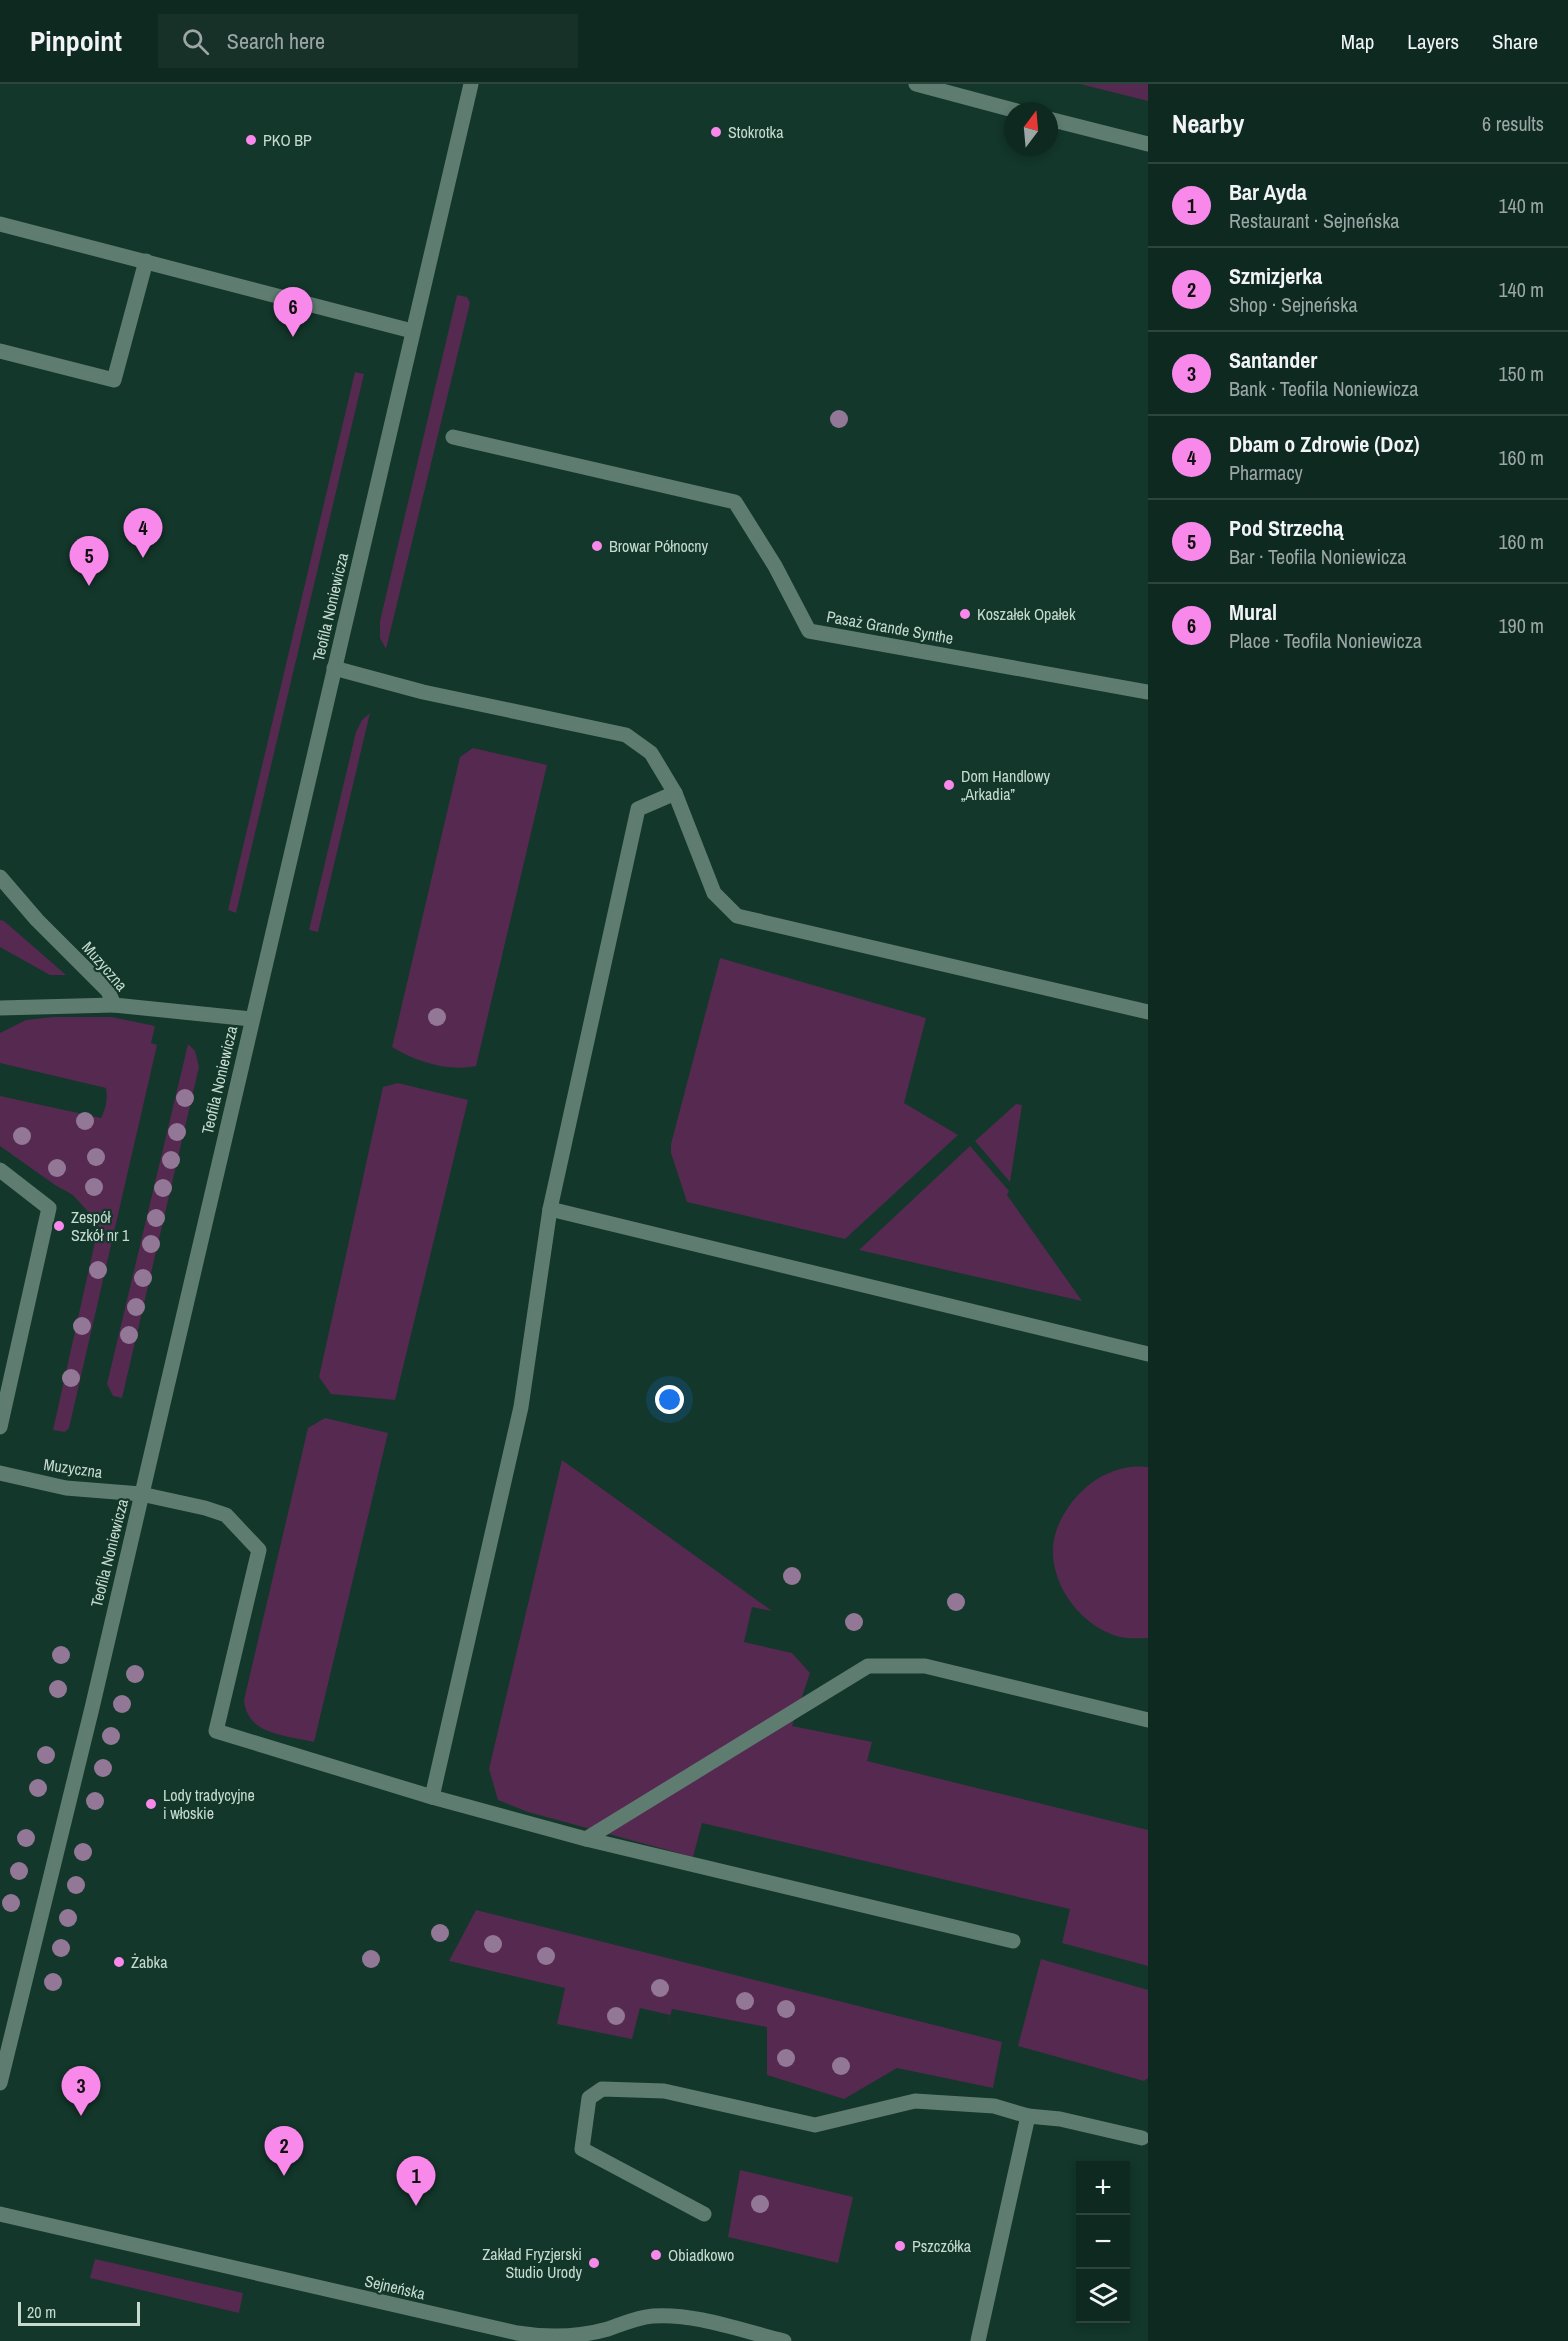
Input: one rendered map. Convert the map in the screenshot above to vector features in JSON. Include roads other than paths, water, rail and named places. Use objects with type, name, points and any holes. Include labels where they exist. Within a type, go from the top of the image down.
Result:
[{"type":"street","name":"Teofila Noniewicza","points":[[0,2083],[141,1494],[471,84]]},
{"type":"street","points":[[916,84],[1004,108]]},
{"type":"street","points":[[1058,121],[1148,144]]},
{"type":"street","points":[[0,224],[412,331]]},
{"type":"street","points":[[0,351],[114,380],[146,261]]},
{"type":"street","name":"Pasaż Grande Synthe","points":[[453,437],[735,502],[775,566],[809,631],[1148,692]]},
{"type":"street","points":[[334,668],[423,692],[626,735],[651,753],[675,793],[714,893],[737,916],[1148,1012]]},
{"type":"street","points":[[675,793],[638,809],[550,1209],[520,1407],[432,1797],[586,1839],[1013,1941]]},
{"type":"street","name":"Muzyczna","points":[[0,877],[37,920],[108,990],[114,1005],[251,1019]]},
{"type":"street","points":[[0,1008],[114,1005]]},
{"type":"street","points":[[0,1170],[49,1208],[0,1427]]},
{"type":"street","points":[[550,1209],[1148,1354]]},
{"type":"street","name":"Muzyczna","points":[[0,1473],[66,1488],[141,1494],[226,1515],[259,1550],[216,1731],[432,1797]]},
{"type":"street","points":[[586,1839],[868,1666],[925,1666],[1148,1720]]},
{"type":"street","points":[[704,2214],[582,2149],[589,2098],[602,2089],[664,2091],[814,2125],[915,2102],[994,2106],[1028,2116],[1060,2119],[1142,2139]]},
{"type":"street","points":[[978,2341],[1028,2116]]},
{"type":"street","name":"Sejneńska","points":[[0,2214],[517,2333],[570,2336],[607,2335],[642,2318],[668,2316],[688,2318],[784,2341]]},
{"type":"place","name":"Stokrotka","points":[[716,132]]},
{"type":"place","name":"PKO BP","points":[[251,140]]},
{"type":"place","name":"Mural","points":[[293,337]]},
{"type":"place","name":"Browar Północny","points":[[597,546]]},
{"type":"place","name":"Dbam o Zdrowie (Doz)","points":[[143,558]]},
{"type":"place","name":"Pod Strzechą","points":[[89,586]]},
{"type":"place","name":"Koszałek Opałek","points":[[965,614]]},
{"type":"place","name":"Dom Handlowy „Arkadia”","points":[[949,785]]},
{"type":"place","name":"Zespół Szkół nr 1","points":[[59,1226]]},
{"type":"place","name":"Lody tradycyjne i włoskie","points":[[151,1804]]},
{"type":"place","name":"Żabka","points":[[119,1962]]},
{"type":"place","name":"Santander","points":[[81,2116]]},
{"type":"place","name":"Szmizjerka","points":[[284,2176]]},
{"type":"place","name":"Bar Ayda","points":[[416,2206]]},
{"type":"place","name":"Pszczółka","points":[[900,2246]]},
{"type":"place","name":"Obiadkowo","points":[[656,2255]]},
{"type":"place","name":"Zakład Fryzjerski Studio Urody","points":[[594,2263]]}]
